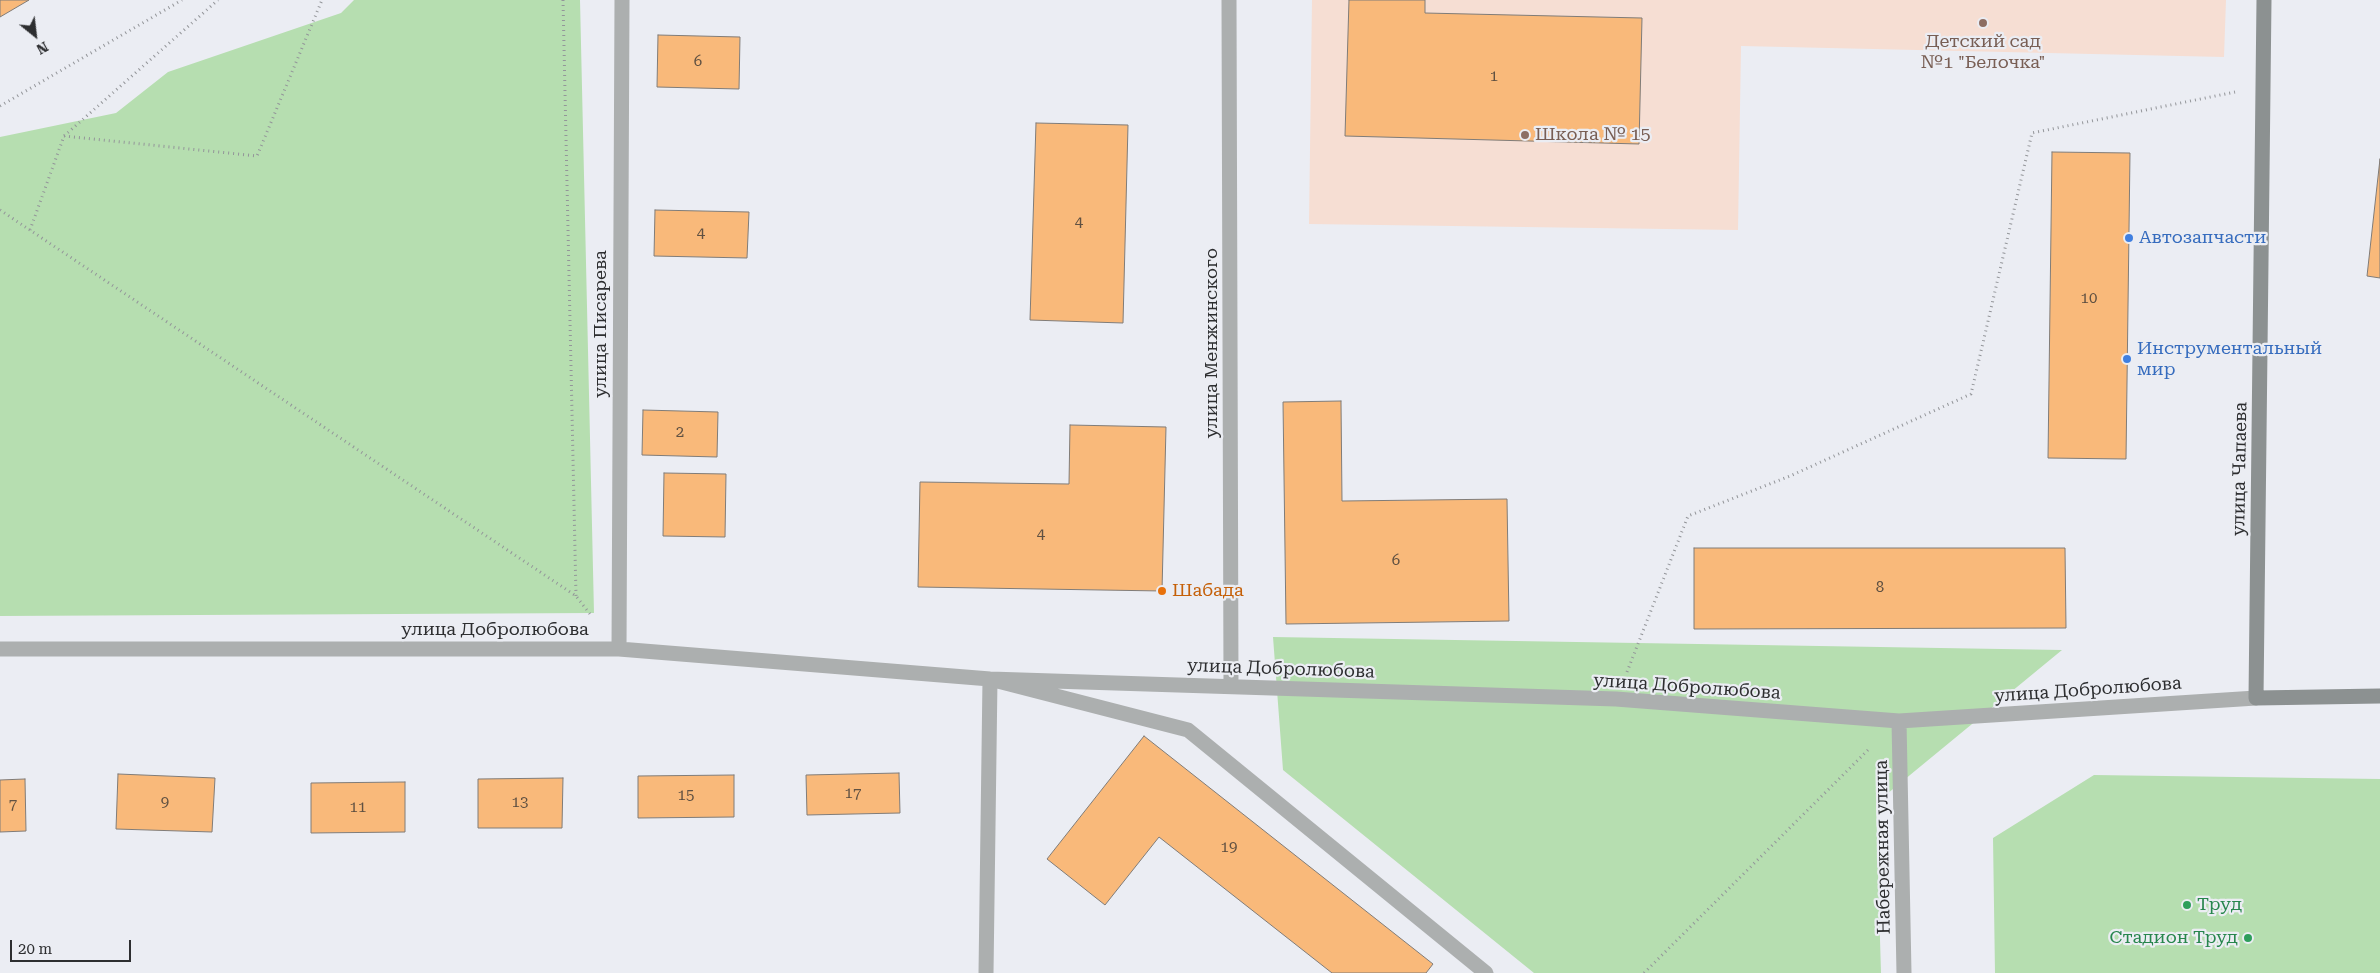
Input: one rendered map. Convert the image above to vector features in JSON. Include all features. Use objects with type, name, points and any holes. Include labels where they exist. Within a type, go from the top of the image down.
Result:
[{"type":"main road","name":"улица Чапаева","points":[[2256,698],[2264,0]]},
{"type":"main road","name":"улица Добролюбова","points":[[2256,698],[2380,696]]},
{"type":"street","name":"улица Писарева","points":[[619,649],[622,0]]},
{"type":"street","name":"улица Менжинского","points":[[1229,0],[1232,686]]},
{"type":"street","name":"улица Добролюбова","points":[[0,649],[619,649],[990,679],[1616,699],[1899,721],[2256,698]]},
{"type":"street","name":"улица Добролюбова","points":[[990,679],[1188,730],[1486,973]]},
{"type":"street","points":[[986,973],[990,679]]},
{"type":"street","name":"Набережная улица","points":[[1899,721],[1904,973]]},
{"type":"path","points":[[0,106],[182,0]]},
{"type":"path","points":[[30,230],[64,136],[218,0]]},
{"type":"path","points":[[64,136],[257,156],[322,0]]},
{"type":"path","points":[[563,0],[576,596]]},
{"type":"path","points":[[1616,699],[1688,516],[1790,476],[1971,394],[2032,133],[2263,87]]},
{"type":"path","points":[[0,210],[576,596],[619,649]]},
{"type":"path","points":[[1644,973],[1899,721]]},
{"type":"shaded area","name":"Школа № 15","points":[[1312,0],[2226,0],[2224,57],[1741,46],[1738,230],[1309,224]]},
{"type":"green space","points":[[354,0],[580,0],[594,613],[0,616],[0,137],[116,113],[168,72],[341,13]]},
{"type":"green space","points":[[1273,637],[2062,650],[1876,803],[1881,973],[1534,973],[1283,770]]},
{"type":"green space","name":"Труд","points":[[2094,775],[2380,779],[2380,973],[1995,973],[1993,838]]},
{"type":"building","points":[[0,0],[29,0],[0,17]]},
{"type":"building","points":[[1349,0],[1425,0],[1425,13],[1642,18],[1639,144],[1345,136]]},
{"type":"building","points":[[658,35],[740,37],[739,89],[657,87]]},
{"type":"building","points":[[1036,123],[1128,125],[1123,323],[1030,320]]},
{"type":"building","points":[[2052,152],[2130,153],[2126,459],[2048,458]]},
{"type":"building","points":[[2380,159],[2380,278],[2367,276]]},
{"type":"building","points":[[655,210],[749,212],[747,258],[654,256]]},
{"type":"building","points":[[1341,401],[1342,501],[1507,499],[1509,621],[1286,624],[1283,402]]},
{"type":"building","points":[[643,410],[718,412],[717,457],[642,455]]},
{"type":"building","points":[[1070,425],[1166,427],[1162,591],[918,587],[920,482],[1069,484]]},
{"type":"building","points":[[664,473],[726,474],[725,537],[663,536]]},
{"type":"building","points":[[1694,548],[2065,548],[2066,628],[1694,629]]},
{"type":"building","points":[[1144,736],[1433,964],[1426,973],[1332,973],[1159,837],[1105,905],[1047,859]]},
{"type":"building","points":[[899,773],[900,813],[807,815],[806,775]]},
{"type":"building","points":[[118,774],[215,778],[212,832],[116,829]]},
{"type":"building","points":[[734,775],[734,817],[638,818],[638,776]]},
{"type":"building","points":[[563,778],[562,828],[478,828],[478,779]]},
{"type":"building","points":[[25,779],[26,831],[0,832],[0,780]]},
{"type":"building","points":[[405,782],[405,832],[311,833],[311,783]]},
{"type":"place","name":"Детский сад №1 \"Белочка\"","points":[[1983,23]]},
{"type":"place","name":"Школа № 15","points":[[1525,135]]},
{"type":"place","name":"Автозапчасти","points":[[2129,238]]},
{"type":"place","name":"Инструментальный мир","points":[[2127,359]]},
{"type":"place","name":"Шабада","points":[[1162,591]]},
{"type":"place","name":"Труд","points":[[2187,905]]},
{"type":"place","name":"Стадион Труд","points":[[2248,938]]}]
